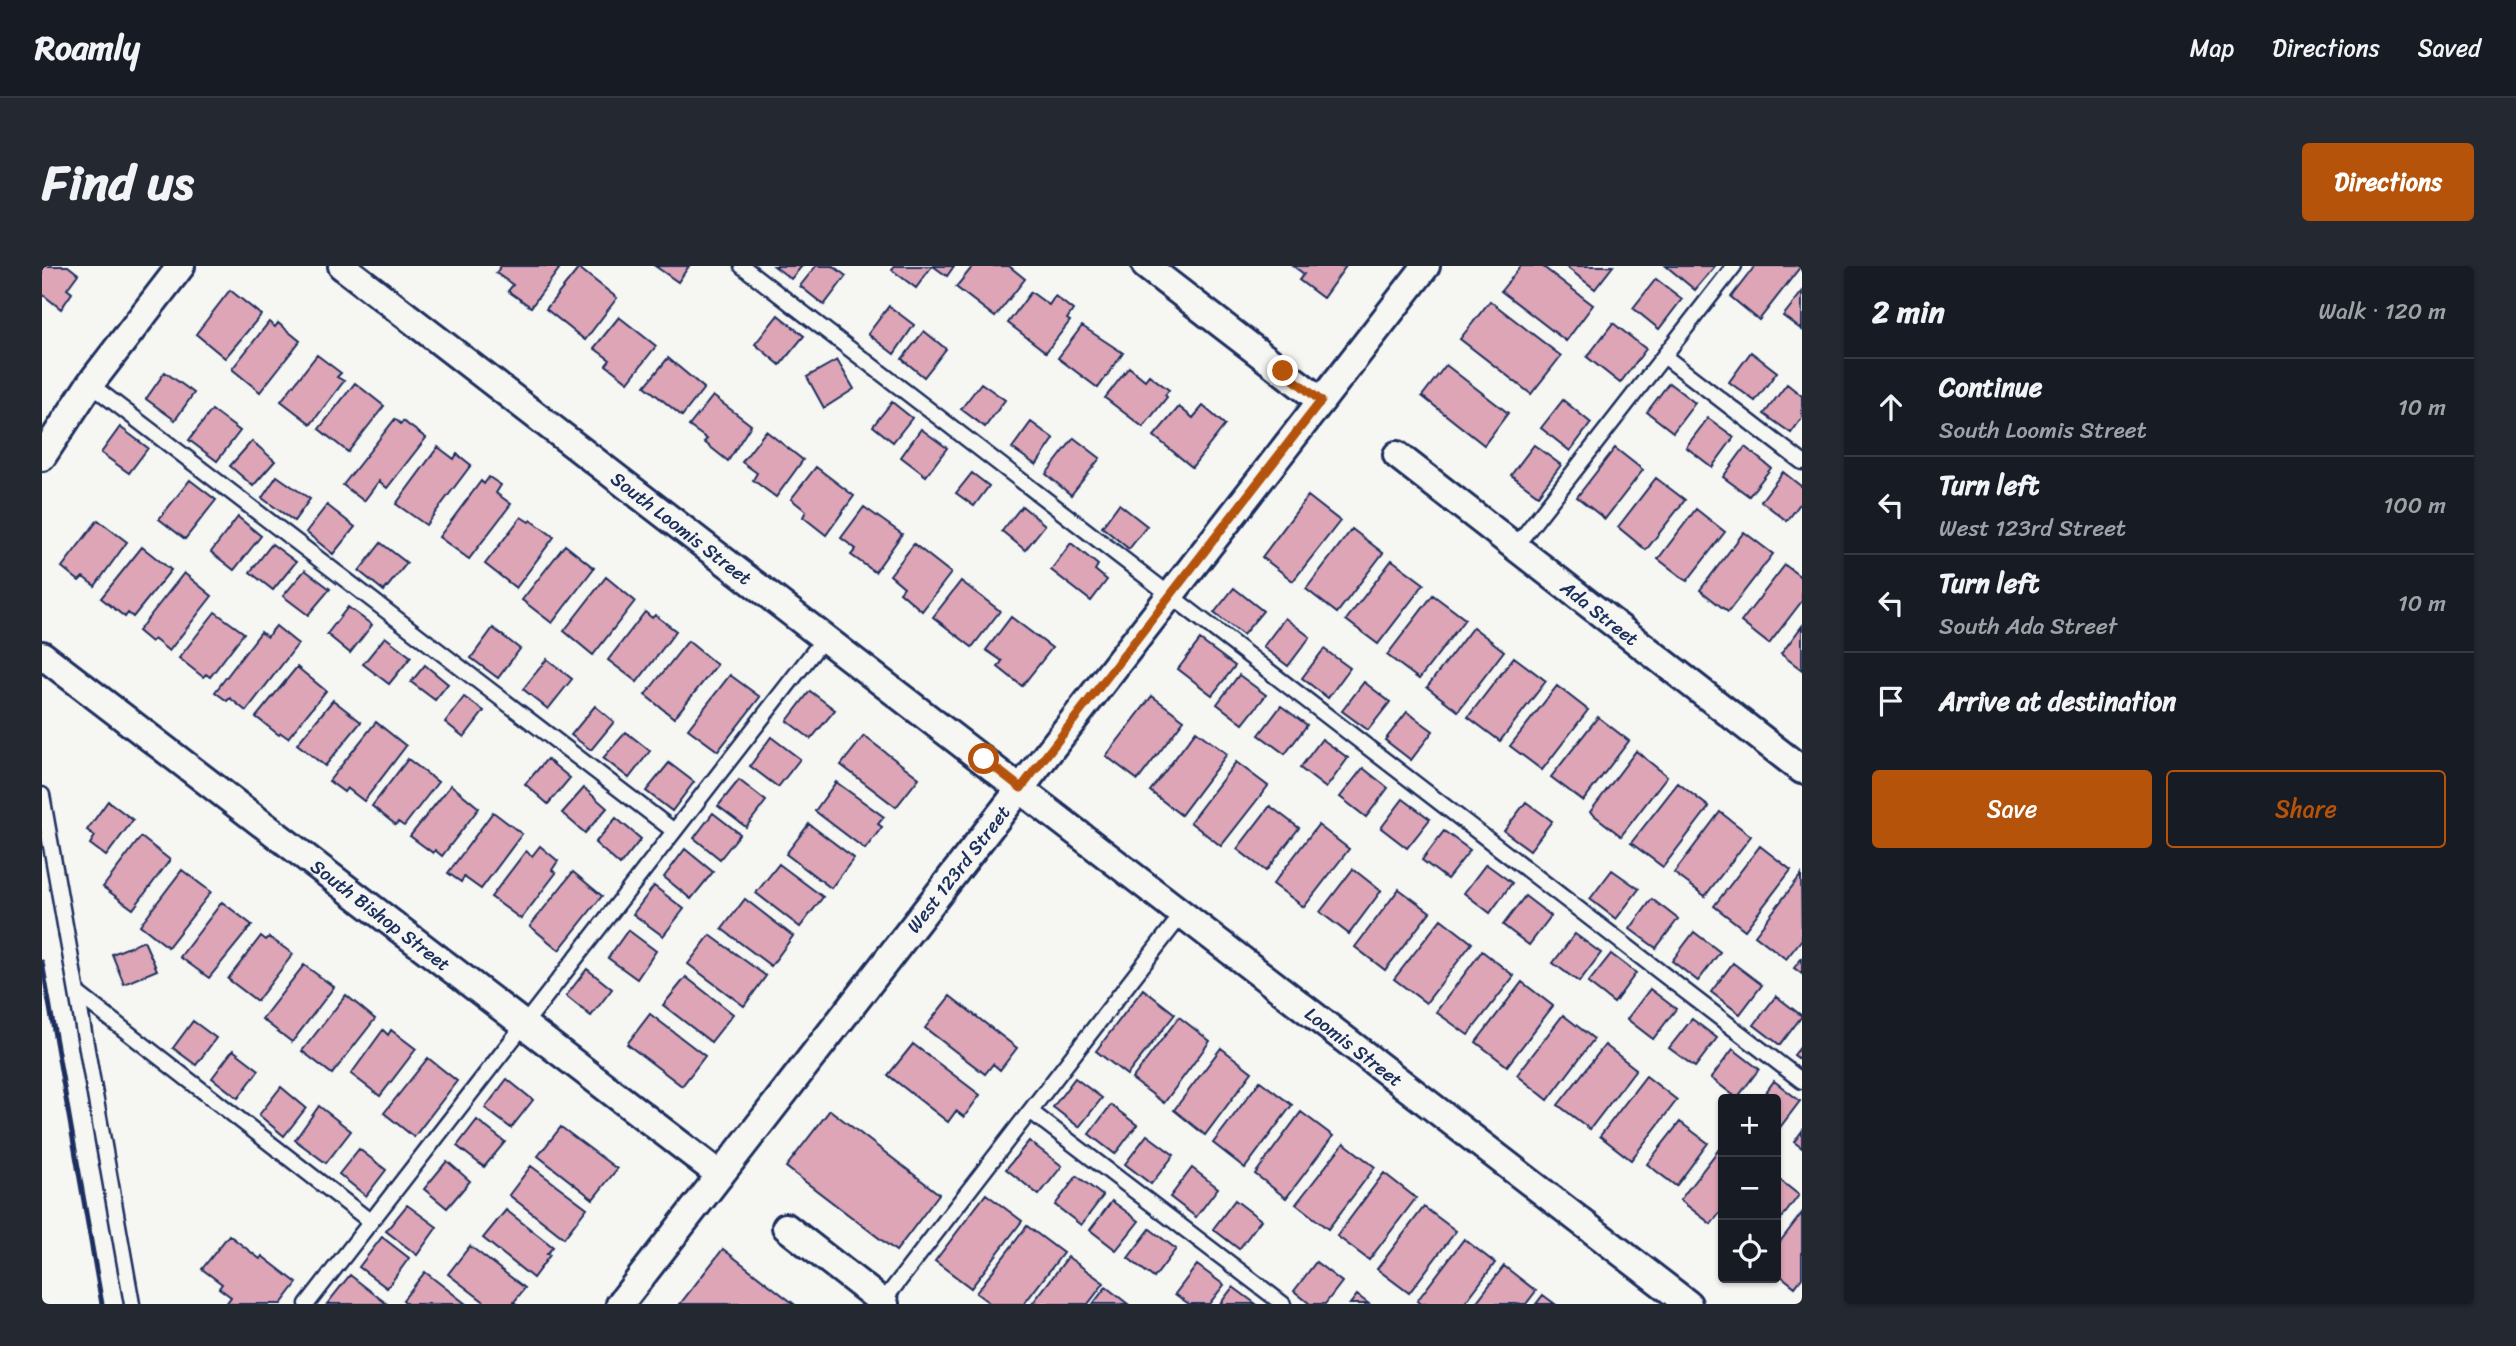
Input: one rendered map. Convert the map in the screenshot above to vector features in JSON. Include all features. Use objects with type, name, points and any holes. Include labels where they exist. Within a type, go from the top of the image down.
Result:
[{"type":"street","points":[[42,457],[90,384],[181,266]]},
{"type":"street","name":"South Loomis Street","points":[[342,266],[1021,788]]},
{"type":"street","points":[[1146,266],[1321,401]]},
{"type":"street","name":"West 123rd Street","points":[[620,1304],[1426,266]]},
{"type":"street","name":"Ada Street","points":[[1397,455],[1802,770]]},
{"type":"street","name":"South Bishop Street","points":[[42,655],[720,1175]]},
{"type":"street","name":"Loomis Street","points":[[1021,788],[1688,1304]]},
{"type":"street","points":[[786,1227],[883,1303]]},
{"type":"lane","points":[[741,266],[1802,1081]]},
{"type":"lane","points":[[1516,547],[1734,266]]},
{"type":"lane","points":[[1664,356],[1802,462]]},
{"type":"lane","points":[[90,384],[674,831]]},
{"type":"lane","points":[[307,1304],[825,637]]},
{"type":"lane","points":[[42,795],[132,1304]]},
{"type":"lane","points":[[883,1303],[1183,913]]},
{"type":"lane","points":[[77,993],[370,1222]]},
{"type":"lane","points":[[1030,1111],[1283,1304]]},
{"type":"building","points":[[42,266],[68,266],[78,274],[67,289],[72,293],[61,309],[42,294]]},
{"type":"building","points":[[501,266],[554,266],[559,269],[531,307],[508,291],[513,285],[496,273]]},
{"type":"building","points":[[655,266],[689,266],[678,282]]},
{"type":"building","points":[[774,266],[802,266],[791,279]]},
{"type":"building","points":[[816,266],[833,266],[846,276],[824,305],[800,286]]},
{"type":"building","points":[[894,266],[932,266],[916,288],[892,270]]},
{"type":"building","points":[[933,266],[954,266],[947,276]]},
{"type":"building","points":[[973,266],[1009,266],[1025,279],[995,317],[956,287]]},
{"type":"building","points":[[1293,266],[1346,266],[1323,298],[1299,280],[1304,274]]},
{"type":"building","points":[[1521,266],[1542,266],[1593,305],[1566,341],[1501,291]]},
{"type":"building","points":[[1565,266],[1613,266],[1595,289]]},
{"type":"building","points":[[1666,266],[1715,266],[1695,290]]},
{"type":"building","points":[[1755,266],[1801,266],[1759,320],[1731,297]]},
{"type":"building","points":[[579,268],[617,298],[585,340],[546,309]]},
{"type":"building","points":[[1656,279],[1682,299],[1659,329],[1633,308]]},
{"type":"building","points":[[230,290],[261,315],[225,358],[196,334]]},
{"type":"building","points":[[1031,292],[1049,305],[1055,296],[1073,310],[1067,319],[1070,321],[1046,352],[1008,323]]},
{"type":"building","points":[[1802,292],[1802,330],[1783,316]]},
{"type":"building","points":[[1490,301],[1561,356],[1531,394],[1460,339]]},
{"type":"building","points":[[889,306],[914,325],[894,354],[868,334]]},
{"type":"building","points":[[778,315],[804,336],[780,365],[755,344]]},
{"type":"building","points":[[619,317],[656,346],[628,382],[606,365],[610,360],[594,348]]},
{"type":"building","points":[[269,322],[275,327],[278,323],[300,341],[260,392],[232,369]]},
{"type":"building","points":[[1613,323],[1646,349],[1620,383],[1587,357]]},
{"type":"building","points":[[1082,326],[1123,353],[1098,388],[1058,358]]},
{"type":"building","points":[[924,331],[946,349],[924,377],[902,359]]},
{"type":"building","points":[[1751,352],[1777,372],[1755,401],[1729,382]]},
{"type":"building","points":[[317,355],[341,373],[337,377],[344,381],[311,424],[281,401]]},
{"type":"building","points":[[668,358],[704,388],[682,416],[645,386]]},
{"type":"building","points":[[837,360],[854,389],[824,408],[807,377]]},
{"type":"building","points":[[1446,365],[1508,413],[1484,445],[1422,396]]},
{"type":"building","points":[[1129,367],[1145,380],[1149,375],[1169,390],[1165,395],[1167,397],[1143,427],[1105,398]]},
{"type":"building","points":[[165,372],[194,393],[175,420],[146,399]]},
{"type":"building","points":[[355,383],[384,406],[348,452],[319,429]]},
{"type":"building","points":[[981,383],[1005,400],[985,427],[961,409]]},
{"type":"building","points":[[1669,383],[1695,403],[1673,432],[1647,412]]},
{"type":"building","points":[[1787,384],[1802,396],[1802,418],[1791,433],[1764,414]]},
{"type":"building","points":[[713,396],[751,425],[728,461],[704,442],[707,439],[689,426]]},
{"type":"building","points":[[1563,400],[1591,423],[1570,451],[1541,428]]},
{"type":"building","points":[[892,402],[912,418],[893,442],[873,426]]},
{"type":"building","points":[[1203,406],[1225,425],[1192,467],[1154,436],[1179,407],[1193,418]]},
{"type":"building","points":[[212,410],[240,431],[217,461],[189,440]]},
{"type":"building","points":[[1708,418],[1734,437],[1712,467],[1686,447]]},
{"type":"building","points":[[395,419],[401,424],[403,421],[426,438],[387,488],[379,481],[364,501],[343,485]]},
{"type":"building","points":[[1031,422],[1054,439],[1036,465],[1012,448]]},
{"type":"building","points":[[120,427],[148,448],[129,473],[101,453]]},
{"type":"building","points":[[921,429],[947,448],[926,476],[901,457]]},
{"type":"building","points":[[766,431],[803,460],[776,497],[753,480],[757,473],[742,462]]},
{"type":"building","points":[[1074,438],[1100,458],[1071,495],[1046,474]]},
{"type":"building","points":[[252,441],[275,461],[253,486],[230,466]]},
{"type":"building","points":[[1534,445],[1561,465],[1538,495],[1511,475]]},
{"type":"building","points":[[438,447],[454,459],[457,454],[471,465],[426,525],[396,504]]},
{"type":"building","points":[[1745,447],[1771,468],[1749,496],[1723,477]]},
{"type":"building","points":[[1615,448],[1643,470],[1605,519],[1577,497]]},
{"type":"building","points":[[816,467],[854,496],[826,535],[803,517],[806,511],[791,499]]},
{"type":"building","points":[[1783,472],[1802,487],[1802,501],[1787,521],[1761,501]]},
{"type":"building","points":[[972,473],[989,486],[974,506],[956,493]]},
{"type":"building","points":[[277,476],[310,499],[294,521],[262,498]]},
{"type":"building","points":[[489,477],[501,485],[496,493],[511,504],[469,559],[439,537],[481,481],[484,484]]},
{"type":"building","points":[[1656,478],[1685,500],[1646,550],[1618,527]]},
{"type":"building","points":[[190,480],[216,500],[185,539],[159,519]]},
{"type":"building","points":[[1308,496],[1340,521],[1293,581],[1262,557]]},
{"type":"building","points":[[1119,504],[1147,526],[1129,549],[1102,527]]},
{"type":"building","points":[[327,505],[355,527],[333,554],[306,532]]},
{"type":"building","points":[[1022,506],[1045,525],[1025,550],[1002,531]]},
{"type":"building","points":[[864,507],[902,534],[875,572],[851,555],[856,549],[841,538]]},
{"type":"building","points":[[1696,509],[1725,532],[1687,581],[1658,559]]},
{"type":"building","points":[[238,517],[261,536],[234,570],[211,552]]},
{"type":"building","points":[[521,517],[529,522],[531,520],[554,537],[516,588],[485,564]]},
{"type":"building","points":[[98,520],[127,542],[95,586],[83,577],[79,581],[62,567]]},
{"type":"building","points":[[1352,529],[1383,553],[1337,613],[1306,589]]},
{"type":"building","points":[[1744,532],[1773,554],[1728,612],[1700,590]]},
{"type":"building","points":[[381,543],[407,563],[384,591],[359,571]]},
{"type":"building","points":[[1071,543],[1098,565],[1095,570],[1107,580],[1091,601],[1051,570]]},
{"type":"building","points":[[272,544],[296,562],[273,590],[250,572]]},
{"type":"building","points":[[914,544],[951,573],[922,611],[900,592],[904,587],[890,575]]},
{"type":"building","points":[[565,545],[594,568],[552,623],[522,600]]},
{"type":"building","points":[[142,547],[171,570],[133,617],[128,613],[125,617],[101,598]]},
{"type":"building","points":[[1392,560],[1424,584],[1378,644],[1346,620]]},
{"type":"building","points":[[1785,565],[1802,578],[1802,601],[1769,644],[1741,622]]},
{"type":"building","points":[[305,570],[330,589],[308,615],[283,596]]},
{"type":"building","points":[[184,573],[212,596],[169,651],[154,639],[151,642],[138,631]]},
{"type":"building","points":[[606,577],[635,601],[593,655],[564,631]]},
{"type":"building","points":[[961,581],[1000,611],[972,647],[933,617]]},
{"type":"building","points":[[1234,588],[1263,611],[1243,635],[1214,613]]},
{"type":"building","points":[[1433,595],[1465,619],[1419,679],[1387,655]]},
{"type":"building","points":[[348,607],[372,625],[350,653],[327,634]]},
{"type":"building","points":[[215,612],[244,633],[210,677],[206,674],[203,677],[179,658]]},
{"type":"building","points":[[645,612],[652,618],[655,615],[676,631],[637,682],[608,660]]},
{"type":"building","points":[[1011,617],[1052,648],[1022,686],[998,667],[1002,661],[986,650]]},
{"type":"building","points":[[1285,618],[1310,637],[1288,666],[1263,647]]},
{"type":"building","points":[[276,626],[298,644],[246,711],[230,698],[227,701],[215,692],[261,632],[267,637]]},
{"type":"building","points":[[1802,626],[1802,670],[1781,654]]},
{"type":"building","points":[[1473,627],[1504,651],[1458,711],[1427,687]]},
{"type":"building","points":[[493,628],[520,649],[498,678],[471,658]]},
{"type":"building","points":[[385,637],[411,657],[389,684],[363,664]]},
{"type":"building","points":[[1200,640],[1235,666],[1212,695],[1178,669]]},
{"type":"building","points":[[688,641],[717,665],[674,718],[645,695]]},
{"type":"building","points":[[1324,649],[1350,668],[1328,698],[1302,678]]},
{"type":"building","points":[[1514,657],[1546,681],[1500,741],[1468,717]]},
{"type":"building","points":[[547,659],[572,679],[548,709],[523,689]]},
{"type":"building","points":[[425,665],[448,684],[435,700],[411,682]]},
{"type":"building","points":[[297,667],[326,691],[288,738],[281,733],[279,735],[256,717]]},
{"type":"building","points":[[730,675],[760,697],[718,751],[688,729]]},
{"type":"building","points":[[1239,675],[1266,695],[1243,724],[1217,704]]},
{"type":"building","points":[[1364,682],[1390,702],[1368,730],[1342,711]]},
{"type":"building","points":[[1557,686],[1588,710],[1542,770],[1510,746]]},
{"type":"building","points":[[810,691],[835,710],[811,739],[787,721]]},
{"type":"building","points":[[1152,696],[1184,720],[1138,780],[1106,756]]},
{"type":"building","points":[[464,697],[484,711],[464,737],[445,722]]},
{"type":"building","points":[[333,700],[361,722],[325,766],[297,744]]},
{"type":"building","points":[[595,706],[614,722],[591,750],[571,735]]},
{"type":"building","points":[[1281,706],[1307,725],[1285,754],[1259,735]]},
{"type":"building","points":[[1407,712],[1433,731],[1411,760],[1385,740]]},
{"type":"building","points":[[1598,717],[1629,741],[1583,801],[1551,777]]},
{"type":"building","points":[[376,722],[406,746],[364,801],[347,788],[344,792],[329,781]]},
{"type":"building","points":[[1196,731],[1227,754],[1181,815],[1150,791]]},
{"type":"building","points":[[626,732],[650,751],[629,778],[603,758]]},
{"type":"building","points":[[864,736],[919,778],[896,807],[841,765]]},
{"type":"building","points":[[771,737],[800,759],[778,787],[750,766]]},
{"type":"building","points":[[1322,739],[1348,758],[1326,788],[1300,768]]},
{"type":"building","points":[[1636,751],[1667,776],[1621,836],[1590,812]]},
{"type":"building","points":[[408,759],[438,782],[404,826],[398,822],[396,825],[372,806]]},
{"type":"building","points":[[547,759],[570,778],[548,804],[525,784]]},
{"type":"building","points":[[1236,762],[1268,786],[1221,846],[1190,822]]},
{"type":"building","points":[[669,763],[694,782],[672,811],[646,791]]},
{"type":"building","points":[[1363,768],[1388,788],[1366,817],[1340,797]]},
{"type":"building","points":[[739,780],[766,801],[746,827],[718,806]]},
{"type":"building","points":[[836,782],[884,817],[878,824],[882,827],[865,849],[815,811]]},
{"type":"building","points":[[1678,783],[1709,807],[1663,867],[1631,843]]},
{"type":"building","points":[[451,785],[479,808],[442,856],[435,850],[433,853],[410,836]]},
{"type":"building","points":[[584,788],[607,808],[585,833],[562,813]]},
{"type":"building","points":[[1403,799],[1430,819],[1407,848],[1381,828]]},
{"type":"building","points":[[108,801],[133,820],[106,856],[90,844],[95,836],[87,830]]},
{"type":"building","points":[[1526,802],[1552,821],[1530,850],[1504,831]]},
{"type":"building","points":[[1270,806],[1299,828],[1266,871],[1237,849]]},
{"type":"building","points":[[493,812],[522,834],[481,889],[464,877],[461,882],[448,873]]},
{"type":"building","points":[[1720,812],[1751,836],[1705,896],[1674,873]]},
{"type":"building","points":[[713,813],[740,834],[720,859],[694,838]]},
{"type":"building","points":[[616,818],[641,839],[620,865],[595,843]]},
{"type":"building","points":[[809,824],[854,858],[831,888],[786,854]]},
{"type":"building","points":[[1318,825],[1349,849],[1304,907],[1273,884]]},
{"type":"building","points":[[1444,831],[1470,850],[1447,879],[1422,860]]},
{"type":"building","points":[[141,837],[170,860],[133,909],[103,887]]},
{"type":"building","points":[[540,846],[558,861],[552,870],[556,873],[521,919],[491,897],[526,851],[532,856]]},
{"type":"building","points":[[1760,846],[1791,870],[1745,930],[1714,906]]},
{"type":"building","points":[[685,849],[713,872],[691,899],[664,877]]},
{"type":"building","points":[[779,864],[823,897],[800,927],[756,893]]},
{"type":"building","points":[[1486,864],[1512,883],[1490,913],[1464,893]]},
{"type":"building","points":[[1353,869],[1381,891],[1349,934],[1320,912]]},
{"type":"building","points":[[182,870],[211,892],[168,947],[140,925]]},
{"type":"building","points":[[1612,870],[1639,889],[1616,919],[1590,899]]},
{"type":"building","points":[[573,872],[602,896],[559,950],[530,926]]},
{"type":"building","points":[[1801,875],[1802,939],[1786,959],[1755,935]]},
{"type":"building","points":[[654,886],[684,909],[663,936],[633,914]]},
{"type":"building","points":[[1399,889],[1430,912],[1385,970],[1355,947]]},
{"type":"building","points":[[1525,896],[1551,916],[1529,945],[1503,925]]},
{"type":"building","points":[[745,899],[793,936],[771,966],[722,929]]},
{"type":"building","points":[[1652,899],[1678,919],[1656,948],[1630,929]]},
{"type":"building","points":[[222,902],[252,925],[209,978],[180,957]]},
{"type":"building","points":[[1441,919],[1472,943],[1426,1003],[1394,979]]},
{"type":"building","points":[[628,930],[656,951],[637,979],[608,958]]},
{"type":"building","points":[[1694,932],[1720,952],[1698,981],[1672,961]]},
{"type":"building","points":[[1575,934],[1601,953],[1579,982],[1553,963]]},
{"type":"building","points":[[710,935],[766,976],[744,1006],[688,964]]},
{"type":"building","points":[[261,936],[266,940],[269,937],[293,954],[257,1001],[228,979]]},
{"type":"building","points":[[144,941],[157,970],[124,984],[112,954]]},
{"type":"building","points":[[1482,951],[1514,976],[1468,1035],[1436,1012]]},
{"type":"building","points":[[1611,954],[1636,973],[1614,1003],[1588,983]]},
{"type":"building","points":[[1802,958],[1802,974],[1794,968]]},
{"type":"building","points":[[1733,963],[1762,985],[1740,1014],[1711,992]]},
{"type":"building","points":[[304,965],[334,987],[292,1042],[262,1019]]},
{"type":"building","points":[[587,969],[612,989],[591,1016],[566,996]]},
{"type":"building","points":[[686,977],[733,1014],[711,1042],[663,1005]]},
{"type":"building","points":[[1522,982],[1553,1006],[1507,1066],[1476,1042]]},
{"type":"building","points":[[1143,989],[1175,1014],[1127,1075],[1096,1051]]},
{"type":"building","points":[[1650,989],[1676,1009],[1653,1039],[1627,1019]]},
{"type":"building","points":[[346,995],[375,1019],[332,1074],[302,1051]]},
{"type":"building","points":[[950,996],[1017,1048],[1000,1070],[993,1064],[985,1074],[925,1028]]},
{"type":"building","points":[[1776,996],[1802,1016],[1780,1045],[1754,1025]]},
{"type":"building","points":[[650,1014],[705,1056],[682,1086],[627,1044]]},
{"type":"building","points":[[1563,1015],[1594,1039],[1548,1100],[1517,1075]]},
{"type":"building","points":[[1179,1017],[1210,1041],[1164,1103],[1132,1079]]},
{"type":"building","points":[[1692,1019],[1717,1038],[1695,1067],[1669,1048]]},
{"type":"building","points":[[193,1021],[216,1038],[196,1065],[173,1048]]},
{"type":"building","points":[[383,1030],[388,1035],[391,1030],[416,1049],[380,1096],[351,1074]]},
{"type":"building","points":[[913,1044],[980,1095],[964,1117],[956,1111],[948,1122],[888,1075]]},
{"type":"building","points":[[1605,1045],[1636,1069],[1590,1129],[1558,1105]]},
{"type":"building","points":[[1802,1045],[1802,1061],[1794,1055]]},
{"type":"building","points":[[1221,1048],[1252,1072],[1205,1135],[1174,1110]]},
{"type":"building","points":[[1733,1049],[1759,1069],[1740,1094],[1732,1094],[1711,1078]]},
{"type":"building","points":[[233,1050],[259,1070],[238,1098],[212,1078]]},
{"type":"building","points":[[428,1058],[457,1081],[414,1137],[384,1113]]},
{"type":"building","points":[[1646,1076],[1677,1100],[1631,1160],[1600,1136]]},
{"type":"building","points":[[1075,1078],[1102,1098],[1079,1127],[1053,1107]]},
{"type":"building","points":[[507,1079],[533,1100],[511,1128],[485,1108]]},
{"type":"building","points":[[1260,1081],[1292,1105],[1245,1168],[1213,1143]]},
{"type":"building","points":[[1774,1081],[1800,1101],[1781,1126],[1781,1094],[1765,1094]]},
{"type":"building","points":[[281,1087],[306,1108],[284,1136],[259,1115]]},
{"type":"building","points":[[1111,1105],[1137,1125],[1115,1154],[1089,1134]]},
{"type":"building","points":[[319,1106],[351,1131],[326,1163],[295,1140]]},
{"type":"building","points":[[830,1110],[939,1194],[896,1251],[786,1167]]},
{"type":"building","points":[[1301,1112],[1333,1136],[1286,1198],[1255,1174]]},
{"type":"building","points":[[477,1120],[505,1142],[484,1167],[457,1146]]},
{"type":"building","points":[[1680,1122],[1708,1143],[1676,1186],[1647,1164]]},
{"type":"building","points":[[561,1127],[617,1169],[593,1199],[538,1156]]},
{"type":"building","points":[[1802,1131],[1802,1148],[1794,1142]]},
{"type":"building","points":[[1147,1135],[1174,1155],[1151,1184],[1125,1164]]},
{"type":"building","points":[[1029,1141],[1062,1166],[1039,1195],[1006,1169]]},
{"type":"building","points":[[1344,1143],[1375,1167],[1328,1229],[1296,1204]]},
{"type":"building","points":[[359,1149],[386,1170],[366,1196],[339,1174]]},
{"type":"building","points":[[1718,1151],[1718,1215],[1711,1224],[1680,1200]]},
{"type":"building","points":[[447,1161],[470,1181],[447,1208],[424,1189]]},
{"type":"building","points":[[531,1166],[587,1208],[564,1238],[509,1195]]},
{"type":"building","points":[[1192,1168],[1218,1188],[1196,1217],[1170,1197]]},
{"type":"building","points":[[1384,1173],[1416,1198],[1369,1260],[1337,1236]]},
{"type":"building","points":[[1077,1176],[1103,1196],[1081,1225],[1055,1205]]},
{"type":"building","points":[[1781,1181],[1799,1195],[1781,1219]]},
{"type":"building","points":[[986,1194],[1022,1221],[971,1288],[935,1261]]},
{"type":"building","points":[[1235,1200],[1261,1220],[1239,1249],[1213,1229]]},
{"type":"building","points":[[1112,1201],[1139,1221],[1116,1250],[1090,1230]]},
{"type":"building","points":[[407,1205],[437,1227],[417,1255],[386,1231]]},
{"type":"building","points":[[1424,1207],[1456,1231],[1409,1293],[1377,1269]]},
{"type":"building","points":[[506,1210],[553,1247],[533,1278],[483,1238]]},
{"type":"building","points":[[1802,1213],[1802,1278],[1795,1287],[1781,1276],[1781,1240]]},
{"type":"building","points":[[1027,1226],[1063,1253],[1024,1304],[991,1304],[976,1293]]},
{"type":"building","points":[[1150,1229],[1176,1249],[1154,1278],[1128,1258]]},
{"type":"building","points":[[229,1235],[297,1283],[281,1304],[226,1304],[231,1297],[219,1288],[222,1284],[202,1269]]},
{"type":"building","points":[[382,1237],[409,1258],[387,1288],[359,1267]]},
{"type":"building","points":[[1464,1239],[1495,1263],[1464,1304],[1421,1304],[1417,1301]]},
{"type":"building","points":[[470,1246],[525,1288],[514,1302],[516,1304],[487,1304],[448,1274]]},
{"type":"building","points":[[723,1249],[794,1304],[680,1304]]},
{"type":"building","points":[[1068,1257],[1104,1283],[1088,1304],[1032,1304]]},
{"type":"building","points":[[1316,1262],[1342,1282],[1325,1304],[1310,1304],[1294,1291]]},
{"type":"building","points":[[1197,1265],[1224,1285],[1209,1304],[1189,1304],[1175,1294]]},
{"type":"building","points":[[1504,1266],[1536,1291],[1526,1304],[1475,1304]]},
{"type":"building","points":[[425,1272],[466,1304],[407,1304],[403,1300]]},
{"type":"building","points":[[350,1275],[387,1304],[327,1304]]},
{"type":"building","points":[[1106,1287],[1128,1304],[1093,1304]]},
{"type":"building","points":[[1233,1287],[1256,1304],[1220,1304]]},
{"type":"building","points":[[1357,1295],[1369,1304],[1350,1304]]},
{"type":"building","points":[[1543,1295],[1555,1304],[1536,1304]]},
{"type":"railway","points":[[42,962],[102,1304]]},
{"type":"route","points":[[984,759],[1021,788],[1321,401],[1283,371]]}]
